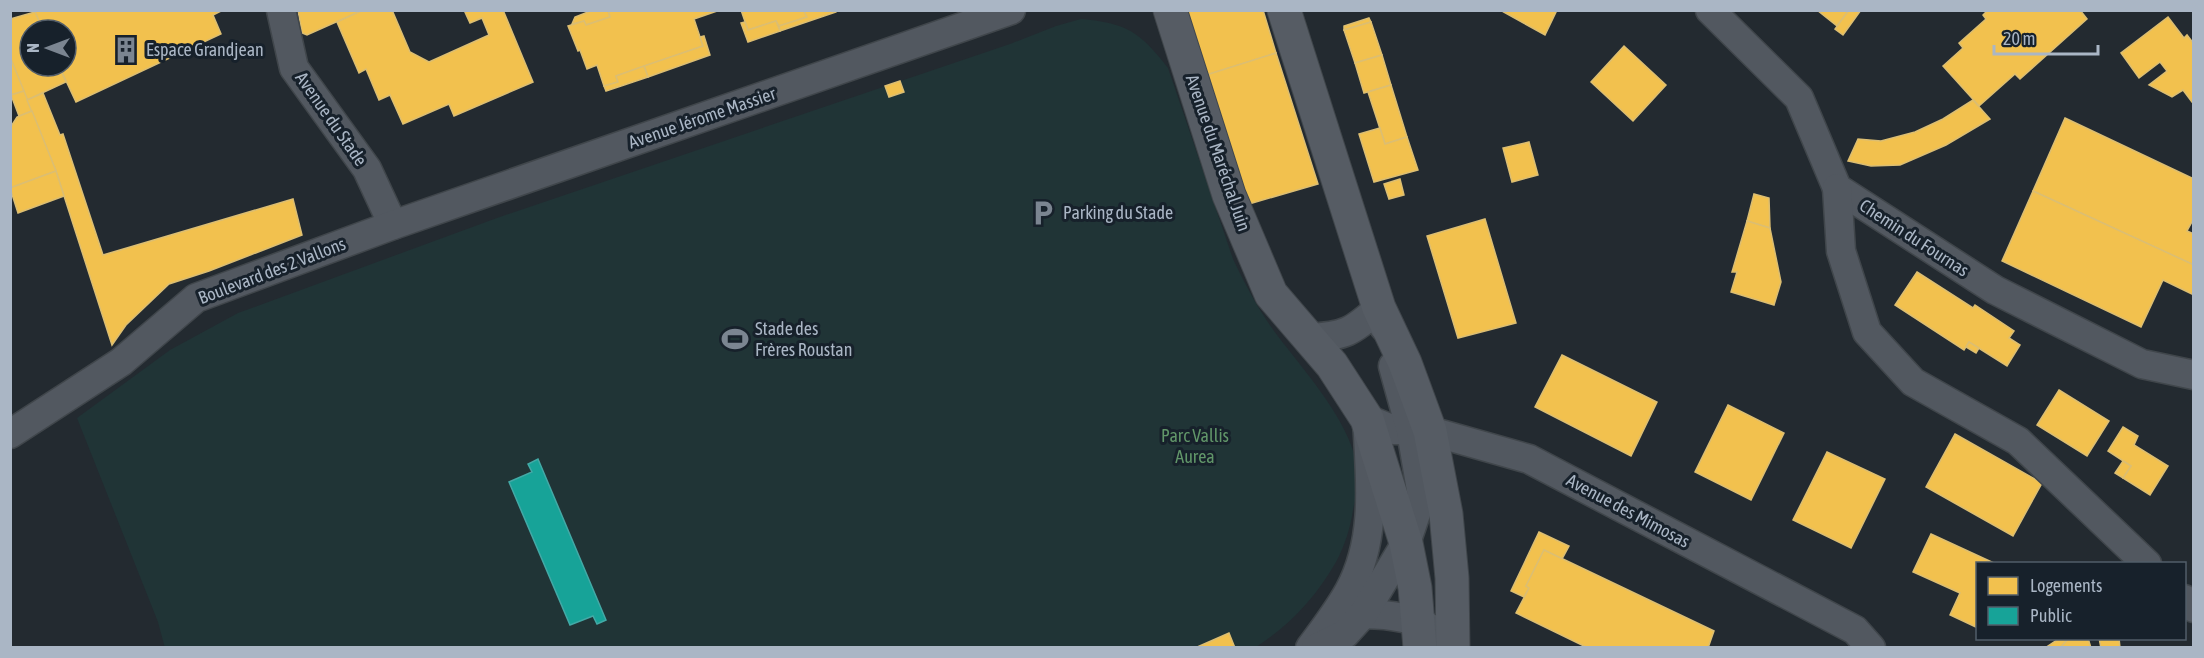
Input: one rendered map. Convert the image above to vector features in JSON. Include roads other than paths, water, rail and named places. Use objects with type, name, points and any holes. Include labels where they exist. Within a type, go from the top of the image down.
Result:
[{"type":"main road","name":"Avenue du Maréchal Juin","points":[[1284,10],[1379,308],[1405,363],[1420,431],[1446,514],[1452,578],[1453,648]]},
{"type":"main road","name":"Avenue du Maréchal Juin","points":[[1165,14],[1229,195],[1271,294],[1332,365],[1367,419],[1406,543],[1420,635]]},
{"type":"street","name":"Avenue du Stade","points":[[281,10],[294,68],[367,169],[393,225]]},
{"type":"street","points":[[1710,10],[1799,98],[1838,188],[1841,251],[1867,332],[1913,382],[2018,441],[2145,562]]},
{"type":"street","name":"Avenue Jérome Massier","points":[[393,225],[1011,11]]},
{"type":"street","name":"Chemin du Fournas","points":[[1838,188],[1995,290],[2142,364],[2193,375]]},
{"type":"street","name":"Boulevard des 2 Vallons","points":[[10,434],[121,362],[196,298],[393,225]]},
{"type":"street","points":[[1309,338],[1331,337],[1356,328],[1379,308]]},
{"type":"street","points":[[1310,648],[1350,589],[1366,547],[1371,497],[1367,419]]},
{"type":"street","name":"Avenue des Mimosas","points":[[1367,419],[1394,430],[1420,431],[1528,459],[1855,630],[1872,648]]},
{"type":"street","name":"Avenue du Maréchal Juin","points":[[1406,543],[1422,496],[1420,431]]},
{"type":"street","points":[[1316,648],[1345,634],[1364,614],[1406,543]]},
{"type":"street","points":[[1333,616],[1364,614],[1420,635],[1436,631],[1441,639],[1441,648]]},
{"type":"place","name":"Espace Grandjean","points":[[126,50]]},
{"type":"place","name":"Parking du Stade","points":[[1043,213]]},
{"type":"place","name":"Stade des Frères Roustan","points":[[735,339]]},
{"type":"park label","name":"Parc Vallis Aurea","points":[[1195,446]]}]
